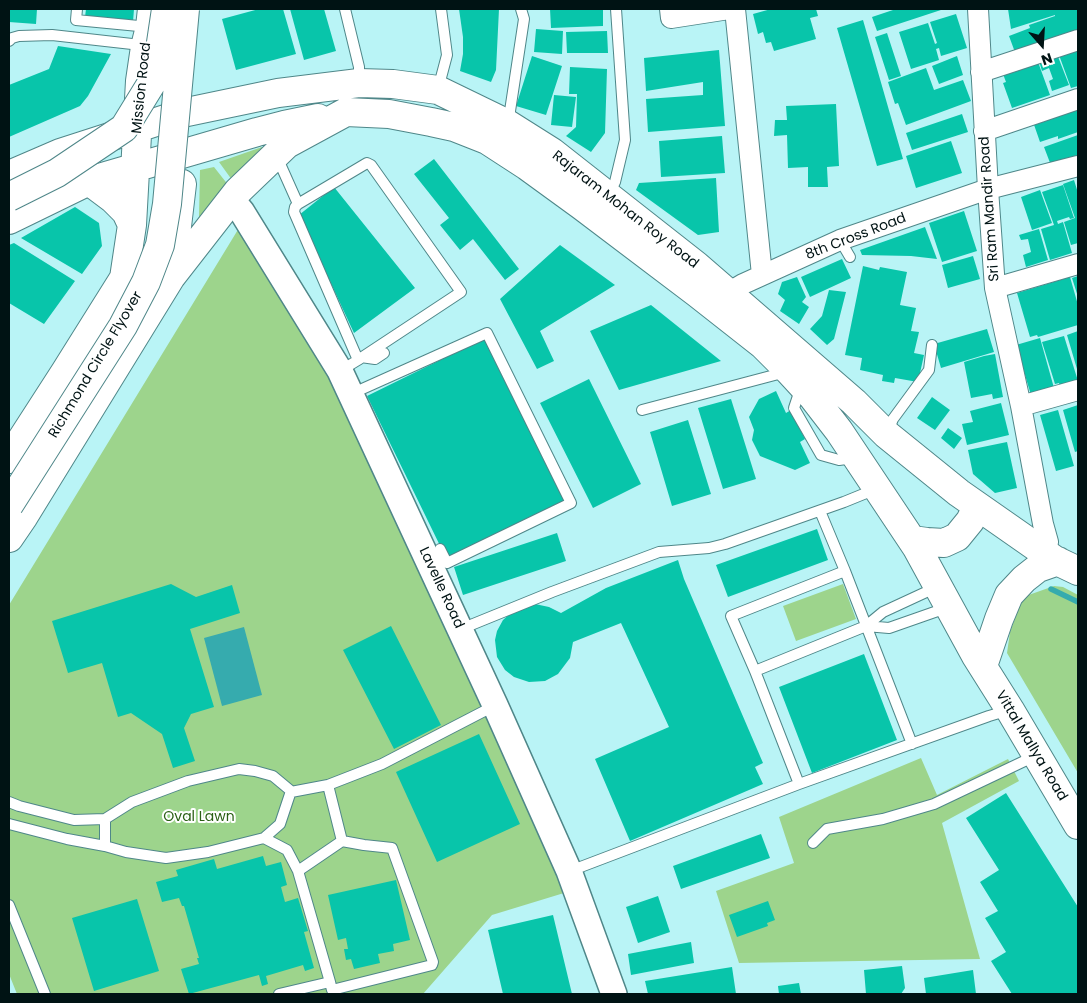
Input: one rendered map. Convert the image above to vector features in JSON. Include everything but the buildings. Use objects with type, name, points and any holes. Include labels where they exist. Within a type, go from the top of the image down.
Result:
[{"type":"main road","name":"Richmond Circle Flyover","points":[[9,505],[123,326],[146,282],[160,245],[167,204],[186,9]]},
{"type":"main road","points":[[171,277],[185,153],[196,9]]},
{"type":"main road","name":"Mission Road","points":[[9,460],[124,278],[132,225],[140,80],[153,23]]},
{"type":"main road","points":[[9,197],[57,173],[124,128],[156,76],[153,23]]},
{"type":"main road","name":"Rajaram Mohan Roy Road","points":[[9,175],[60,153],[188,112],[278,93],[359,83],[393,84],[438,90],[506,123],[552,152],[697,266],[854,402],[886,434],[958,493],[1059,561]]},
{"type":"main road","points":[[9,538],[171,277],[238,191],[287,144],[346,112]]},
{"type":"main road","name":"Rajaram Mohan Roy Road","points":[[9,220],[89,181],[284,125],[346,112],[389,114],[454,126],[487,140],[566,194],[698,293],[763,345],[795,378],[839,431],[912,540],[980,661]]},
{"type":"main road","points":[[89,181],[113,199],[126,212],[132,225]]},
{"type":"main road","points":[[912,540],[944,542],[958,537],[975,511],[974,504]]},
{"type":"main road","points":[[980,661],[1009,595],[1038,568],[1059,561]]},
{"type":"main road","name":"Vittal Mallya Road","points":[[980,661],[1078,825]]},
{"type":"street","points":[[670,9],[671,18],[729,9]]},
{"type":"street","points":[[735,9],[762,275]]},
{"type":"street","name":"Sri Ram Mandir Road","points":[[978,9],[995,288],[1021,406],[1043,524],[1048,542],[1059,561]]},
{"type":"street","points":[[981,72],[1078,40]]},
{"type":"street","points":[[984,131],[1078,99]]},
{"type":"street","name":"8th Cross Road","points":[[728,293],[762,275],[840,240],[988,189],[1078,166]]},
{"type":"street","name":"Lavelle Road","points":[[232,200],[353,363],[351,394],[438,557],[460,630],[569,872],[614,994]]},
{"type":"street","points":[[995,288],[1078,264]]},
{"type":"street","points":[[1021,406],[1078,390]]},
{"type":"lane","points":[[78,9],[76,20],[153,23]]},
{"type":"lane","points":[[345,9],[360,67],[359,83]]},
{"type":"lane","points":[[438,90],[447,55],[441,9]]},
{"type":"lane","points":[[506,123],[510,111],[524,19],[521,9]]},
{"type":"lane","points":[[608,196],[615,182],[625,140],[616,9]]},
{"type":"lane","points":[[9,41],[19,36],[52,36],[132,44],[153,23]]},
{"type":"lane","points":[[276,155],[298,204]]},
{"type":"lane","points":[[365,163],[370,164],[461,292],[353,363],[294,212],[298,204],[365,163]]},
{"type":"lane","points":[[840,240],[850,257]]},
{"type":"lane","points":[[351,394],[487,333],[571,503],[447,563],[438,557]]},
{"type":"lane","points":[[886,434],[894,419],[928,370],[932,345]]},
{"type":"lane","points":[[353,363],[375,359],[384,353]]},
{"type":"lane","points":[[642,410],[795,378]]},
{"type":"lane","points":[[460,630],[552,592],[660,552],[709,548],[725,544],[820,511],[877,488]]},
{"type":"lane","points":[[820,511],[912,744]]},
{"type":"lane","points":[[800,784],[731,616],[845,571]]},
{"type":"lane","points":[[866,626],[889,628],[944,597]]},
{"type":"lane","points":[[755,671],[866,626],[883,612],[944,597]]},
{"type":"lane","points":[[291,792],[328,785],[382,764],[495,705]]},
{"type":"lane","points":[[569,872],[800,784],[1010,710]]},
{"type":"lane","points":[[813,844],[827,829],[883,818],[934,804],[1036,755]]},
{"type":"lane","points":[[9,802],[74,820],[105,819],[132,802],[188,781],[239,770],[255,771],[273,776],[291,791],[280,824],[264,838],[208,852],[166,858],[126,852],[9,824]]},
{"type":"lane","points":[[328,785],[342,841]]},
{"type":"lane","points":[[105,819],[105,846]]},
{"type":"lane","points":[[264,838],[287,850],[298,872],[332,990],[432,965],[433,962],[392,848],[342,841],[298,872]]},
{"type":"lane","points":[[9,906],[46,994]]},
{"type":"lane","points":[[279,994],[330,982]]},
{"type":"green space","points":[[262,147],[266,151],[232,180],[219,162]]},
{"type":"green space","points":[[214,167],[229,186],[199,217],[200,170]]},
{"type":"green space","name":"Oval Lawn","points":[[239,228],[330,376],[485,711],[564,893],[492,915],[423,994],[17,994],[9,974],[9,605]]},
{"type":"green space","points":[[843,584],[856,619],[796,641],[783,606]]},
{"type":"green space","points":[[1054,586],[1063,587],[1078,595],[1078,773],[1007,653],[1010,632],[1023,597]]},
{"type":"green space","points":[[921,758],[937,795],[1008,759],[1019,781],[942,823],[980,959],[739,963],[716,891],[794,863],[779,817]]},
{"type":"water","points":[[244,627],[262,695],[222,706],[204,638]]},
{"type":"waterway","points":[[1051,589],[1078,602]]}]
